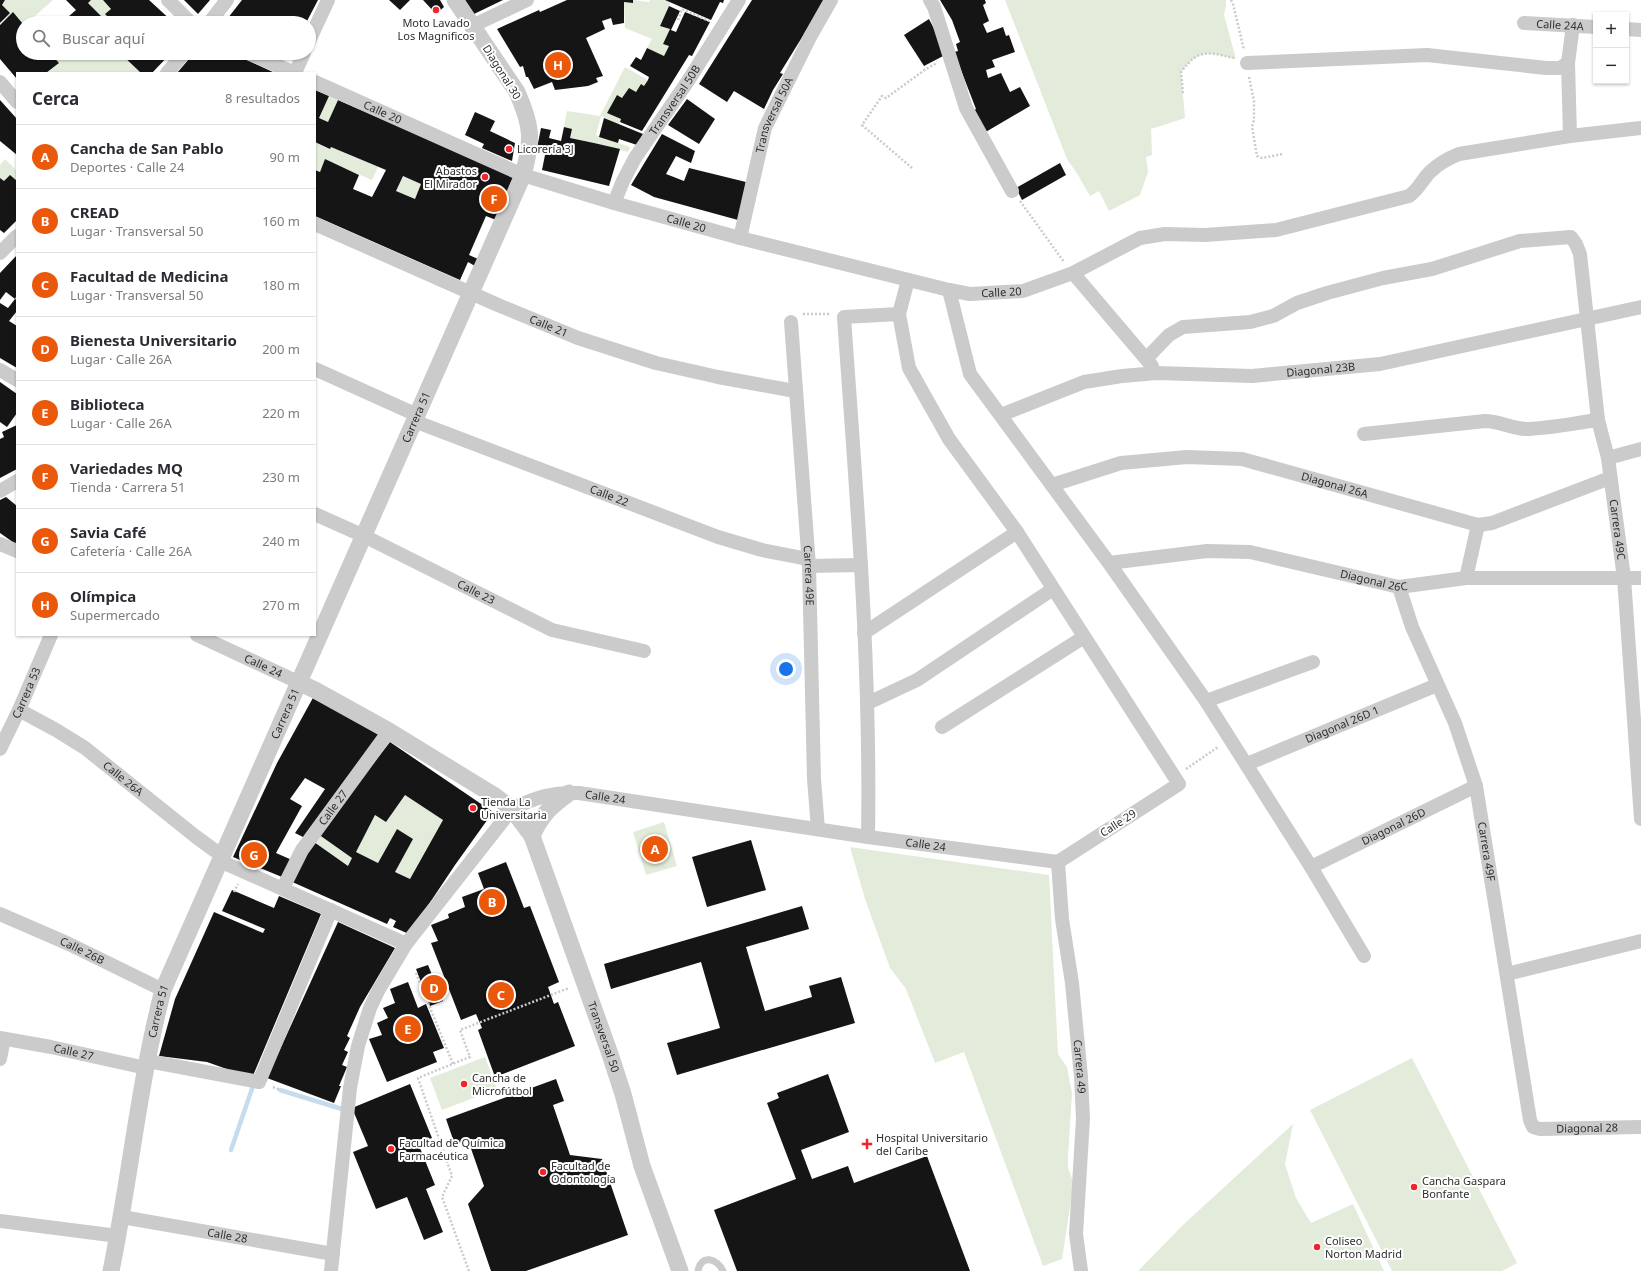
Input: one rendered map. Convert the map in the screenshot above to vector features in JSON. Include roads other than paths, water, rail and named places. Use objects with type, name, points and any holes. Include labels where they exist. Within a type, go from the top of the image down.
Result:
[{"type":"street","points":[[168,0],[184,16]]},
{"type":"street","points":[[214,16],[227,0]]},
{"type":"street","points":[[316,26],[328,0]]},
{"type":"street","name":"Diagonal 30","points":[[455,0],[517,92],[524,108],[530,128],[530,149],[523,175]]},
{"type":"street","points":[[472,26],[527,0]]},
{"type":"street","name":"Transversal 50B","points":[[614,203],[623,180],[635,158],[688,82],[739,0]]},
{"type":"street","name":"Transversal 50A","points":[[740,238],[765,128],[810,37],[831,0]]},
{"type":"street","points":[[930,0],[934,7],[966,108],[1012,191]]},
{"type":"street","name":"Calle 24A","points":[[1524,23],[1593,27]]},
{"type":"street","points":[[1570,136],[1568,63],[1573,25]]},
{"type":"street","points":[[1629,29],[1641,30]]},
{"type":"street","points":[[1247,63],[1427,55],[1546,68],[1560,68],[1568,63]]},
{"type":"street","points":[[168,72],[178,60]]},
{"type":"street","points":[[264,60],[293,72]]},
{"type":"street","points":[[295,72],[301,60]]},
{"type":"street","points":[[0,82],[16,101]]},
{"type":"street","name":"Calle 20","points":[[316,82],[523,175],[614,203],[740,238],[970,294],[1023,291],[1073,273],[1140,238],[1165,234],[1205,235],[1276,230],[1409,196],[1416,191],[1430,172],[1450,158],[1459,154],[1570,136],[1641,128]]},
{"type":"street","name":"Carrera 51","points":[[111,1271],[122,1217],[154,1026],[163,990],[298,682],[472,294],[523,175]]},
{"type":"street","name":"Calle 21","points":[[316,224],[472,294],[578,338],[656,363],[718,377],[795,391]]},
{"type":"street","points":[[0,253],[16,237]]},
{"type":"street","name":"Carrera 49C","points":[[1147,358],[1169,335],[1183,327],[1250,322],[1273,316],[1297,303],[1328,293],[1382,278],[1432,268],[1520,241],[1571,237],[1580,254],[1598,420],[1608,458],[1624,578],[1641,819]]},
{"type":"street","points":[[1073,273],[1147,358],[1157,373]]},
{"type":"street","points":[[908,280],[899,314],[909,368],[949,439],[1017,532],[1084,637],[942,727]]},
{"type":"street","points":[[949,290],[970,374],[1109,563],[1206,701],[1311,867],[1364,956]]},
{"type":"street","name":"Diagonal 23B","points":[[1001,415],[1084,382],[1122,376],[1157,373],[1252,376],[1380,364],[1641,307]]},
{"type":"street","points":[[868,837],[868,703],[861,565],[844,317],[899,314]]},
{"type":"street","name":"Carrera 49E","points":[[791,322],[809,562],[814,780],[818,829]]},
{"type":"street","name":"Calle 22","points":[[316,369],[416,418],[718,537],[809,562],[861,565]]},
{"type":"street","points":[[0,370],[16,379]]},
{"type":"street","points":[[1364,434],[1485,421],[1492,421],[1499,424],[1527,429],[1598,420]]},
{"type":"street","points":[[1608,458],[1641,449]]},
{"type":"street","name":"Diagonal 26A","points":[[1052,485],[1121,462],[1187,457],[1242,459],[1478,525],[1492,523],[1610,478]]},
{"type":"street","points":[[0,491],[16,482]]},
{"type":"street","name":"Calle 23","points":[[316,514],[364,536],[552,630],[644,651]]},
{"type":"street","points":[[1466,578],[1478,525]]},
{"type":"street","points":[[864,633],[1017,532]]},
{"type":"street","points":[[0,544],[16,551]]},
{"type":"street","name":"Diagonal 26C","points":[[1109,563],[1207,551],[1250,552],[1399,588],[1466,578],[1641,578]]},
{"type":"street","name":"Carrera 49F","points":[[1399,588],[1412,627],[1455,723],[1476,786],[1530,1120],[1533,1127]]},
{"type":"street","points":[[868,703],[917,680],[1054,590]]},
{"type":"street","name":"Carrera 53","points":[[0,749],[19,710],[51,636]]},
{"type":"street","name":"Calle 24","points":[[199,636],[315,690],[389,731],[495,796],[512,809],[528,801],[557,793],[595,795],[868,837],[1058,862]]},
{"type":"street","name":"Calle 29","points":[[1058,862],[1179,784],[1084,637]]},
{"type":"street","points":[[1206,701],[1312,662]]},
{"type":"street","name":"Diagonal 26D 1","points":[[1247,764],[1437,685]]},
{"type":"street","name":"Calle 26A","points":[[19,710],[85,748],[222,857],[283,888],[406,944]]},
{"type":"street","name":"Calle 27","points":[[283,888],[302,850],[389,731]]},
{"type":"street","name":"Diagonal 26D","points":[[1311,867],[1476,786]]},
{"type":"street","points":[[532,836],[544,814],[552,804],[569,793]]},
{"type":"street","points":[[331,1271],[347,1111],[358,1046],[370,1008],[378,991],[406,944],[512,809]]},
{"type":"street","name":"Transversal 50","points":[[512,809],[532,836],[623,1094],[642,1166],[680,1271]]},
{"type":"street","name":"Carrera 49","points":[[1058,862],[1062,919],[1072,983],[1080,1077],[1082,1119],[1076,1234],[1081,1271]]},
{"type":"street","name":"Calle 27","points":[[2,1039],[147,1065],[259,1082],[331,910]]},
{"type":"street","name":"Calle 26B","points":[[0,914],[69,944],[163,990]]},
{"type":"street","points":[[1507,974],[1641,941]]},
{"type":"street","points":[[0,1059],[2,1039]]},
{"type":"street","name":"Diagonal 28","points":[[1533,1127],[1540,1129],[1641,1127]]},
{"type":"street","name":"Calle 28","points":[[122,1217],[333,1254]]},
{"type":"street","points":[[0,1220],[118,1236]]},
{"type":"lane","points":[[698,1271],[700,1263],[706,1260],[716,1262],[723,1271]]},
{"type":"waterway","points":[[231,1150],[254,1083]]},
{"type":"waterway","points":[[280,1090],[345,1110]]},
{"type":"place","name":"Moto Lavado Los Magnificos","points":[[436,10]]},
{"type":"place","name":"Olímpica","points":[[558,65]]},
{"type":"place","name":"Licorería 3J","points":[[509,149]]},
{"type":"place","name":"Abastos El Mirador","points":[[485,177]]},
{"type":"place","name":"Variedades MQ","points":[[494,199]]},
{"type":"place","name":"Tienda La Universitaria","points":[[473,808]]},
{"type":"place","name":"Cancha de San Pablo","points":[[655,849]]},
{"type":"place","name":"Savia Café","points":[[254,855]]},
{"type":"place","name":"CREAD","points":[[492,902]]},
{"type":"place","name":"Bienesta Universitario","points":[[434,988]]},
{"type":"place","name":"Facultad de Medicina","points":[[501,995]]},
{"type":"place","name":"Biblioteca","points":[[408,1029]]},
{"type":"place","name":"Cancha de Microfútbol","points":[[464,1084]]},
{"type":"place","name":"Hospital Universitario del Caribe","points":[[867,1144]]},
{"type":"place","name":"Facultad de Química Farmacéutica","points":[[391,1149]]},
{"type":"place","name":"Facultad de Odontología","points":[[543,1172]]},
{"type":"place","name":"Cancha Gaspara Bonfante","points":[[1414,1187]]},
{"type":"place","name":"Coliseo Norton Madrid","points":[[1317,1247]]}]
